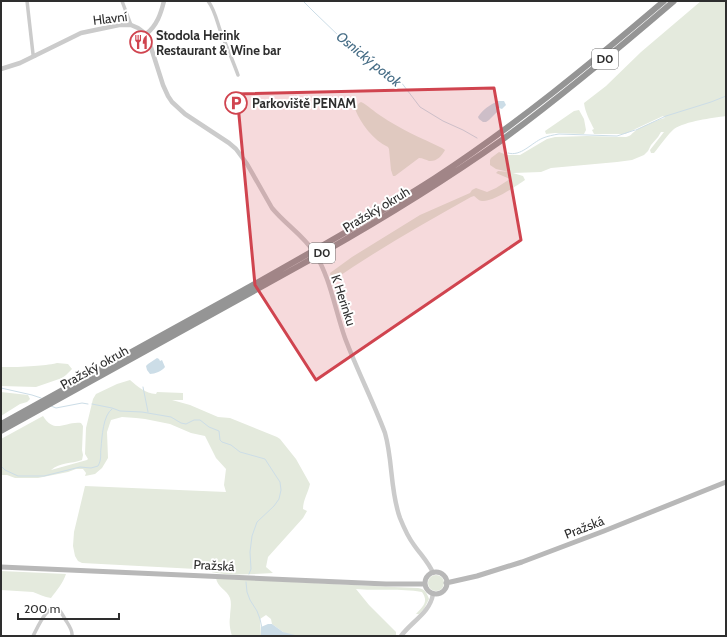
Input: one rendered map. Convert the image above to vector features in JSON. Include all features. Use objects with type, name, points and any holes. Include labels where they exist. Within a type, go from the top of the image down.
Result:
[{"type":"highway","name":"Pražský okruh","points":[[1,432],[89,379],[387,208],[459,161],[531,110],[588,65],[664,1]]},
{"type":"highway","name":"Pražský okruh","points":[[1,424],[89,379],[343,241],[403,206],[501,140],[590,72],[674,1]]},
{"type":"main road","name":"Pražská","points":[[434,594],[439,594],[443,591],[446,587],[446,583],[477,576],[522,562],[726,482]]},
{"type":"main road","name":"Pražská","points":[[1,567],[386,584],[425,584]]},
{"type":"main road","points":[[434,594],[427,590],[425,584],[427,577],[434,573],[439,573],[445,578],[446,583]]},
{"type":"street","points":[[27,1],[33,54],[35,56]]},
{"type":"street","points":[[122,1],[131,24]]},
{"type":"street","points":[[146,34],[155,25],[164,1]]},
{"type":"street","points":[[208,1],[214,10],[221,33],[238,75]]},
{"type":"street","name":"Hlavní","points":[[1,69],[20,63],[81,33],[131,24],[146,34]]},
{"type":"street","name":"K Herinku","points":[[146,34],[163,85],[172,102],[185,114],[236,149],[272,208],[306,242],[315,254],[323,269],[346,340],[384,432],[398,511],[407,534],[434,573]]},
{"type":"street","points":[[401,636],[426,610],[432,601],[434,594]]},
{"type":"street","points":[[33,636],[47,611],[54,607],[59,610],[63,616],[71,630],[72,636]]},
{"type":"highlighted area","points":[[494,88],[521,240],[316,380],[255,285],[237,94]]},
{"type":"shaded area","points":[[701,1],[726,1],[726,116],[699,120],[679,126],[672,131],[654,153],[651,153],[650,150],[664,132],[661,132],[644,155],[632,160],[551,168],[541,172],[513,173],[523,176],[525,180],[504,193],[487,201],[479,200],[474,196],[471,197],[368,257],[335,279],[333,285],[330,273],[352,257],[420,215],[470,193],[476,188],[487,192],[510,179],[496,173],[498,171],[509,172],[496,169],[490,165],[491,158],[499,152],[507,155],[520,155],[547,139],[555,137],[626,137],[630,136],[636,130],[644,126],[665,118],[663,116],[625,134],[594,134],[592,130],[594,129],[584,103],[606,86],[641,52]]},
{"type":"shaded area","points":[[498,101],[504,101],[506,105],[502,109],[499,108],[497,112],[486,122],[479,119],[478,117],[484,109]]},
{"type":"shaded area","points":[[361,102],[396,125],[442,148],[445,150],[444,152],[434,161],[419,158],[393,176],[388,147],[377,140],[368,131],[355,109]]},
{"type":"shaded area","points":[[579,110],[584,119],[586,130],[584,134],[546,134],[545,131],[574,111]]},
{"type":"shaded area","points":[[157,358],[160,361],[162,360],[165,367],[158,372],[150,374],[146,366]]},
{"type":"shaded area","points":[[57,363],[68,364],[72,369],[62,378],[36,387],[1,386],[1,367],[49,365]]},
{"type":"shaded area","points":[[130,380],[142,389],[156,394],[157,392],[183,393],[183,400],[172,400],[190,405],[218,417],[230,418],[277,437],[296,459],[310,484],[303,506],[303,509],[307,511],[303,518],[268,557],[266,567],[273,573],[220,574],[206,570],[206,566],[196,569],[82,563],[78,561],[75,556],[73,546],[74,532],[85,486],[226,492],[224,485],[226,469],[216,458],[205,436],[191,433],[170,424],[145,419],[122,417],[111,420],[107,432],[108,458],[102,468],[95,474],[85,476],[86,473],[83,469],[76,469],[38,478],[15,478],[7,475],[1,475],[1,439],[43,416],[47,422],[56,426],[81,423],[83,426],[82,460],[62,464],[51,470],[87,460],[88,459],[85,454],[86,428],[93,399],[96,394],[117,384]]},
{"type":"shaded area","points":[[1,392],[28,395],[30,399],[1,416]]},
{"type":"shaded area","points":[[1,571],[66,574],[62,583],[51,598],[33,592],[1,590]]},
{"type":"shaded area","points":[[436,575],[442,577],[444,583],[442,589],[436,591],[430,589],[428,583],[430,577]]},
{"type":"shaded area","points":[[216,578],[418,588],[425,592],[429,599],[424,609],[419,614],[416,614],[423,606],[425,601],[422,592],[406,590],[356,589],[369,605],[396,632],[396,636],[299,636],[286,634],[272,624],[271,619],[266,615],[260,619],[261,636],[232,636],[230,629],[230,598],[218,584]]},
{"type":"shaded area","points":[[272,624],[283,632],[299,636],[261,636],[261,627]]},
{"type":"waterway","name":"Osnický potok","points":[[303,1],[340,37],[401,82],[420,107],[443,121],[477,138]]},
{"type":"waterway","name":"Osnický potok","points":[[636,130],[666,116],[726,96]]},
{"type":"waterway","name":"Osnický potok","points":[[508,153],[517,153],[543,138],[557,134],[617,136],[635,130]]},
{"type":"waterway","points":[[143,387],[148,412]]},
{"type":"waterway","points":[[1,388],[41,398]]},
{"type":"waterway","points":[[51,406],[56,408],[82,403],[88,404]]},
{"type":"waterway","points":[[92,404],[120,411],[142,412],[171,417],[181,423],[186,424],[194,420],[200,420],[209,427],[219,431],[220,440],[222,442],[231,445],[240,452],[265,459],[280,482],[281,490],[279,499],[274,506],[257,522],[252,536],[250,552],[251,569],[249,574]]},
{"type":"waterway","points":[[1,466],[5,470],[18,476],[44,476],[80,467],[91,468],[98,466],[105,421],[112,409]]},
{"type":"waterway","points":[[246,582],[247,592],[257,611],[262,628]]},
{"type":"place","name":"Stodola Herink Restaurant & Wine bar","points":[[141,42]]},
{"type":"place","name":"Parkoviště PENAM","points":[[236,103]]}]
